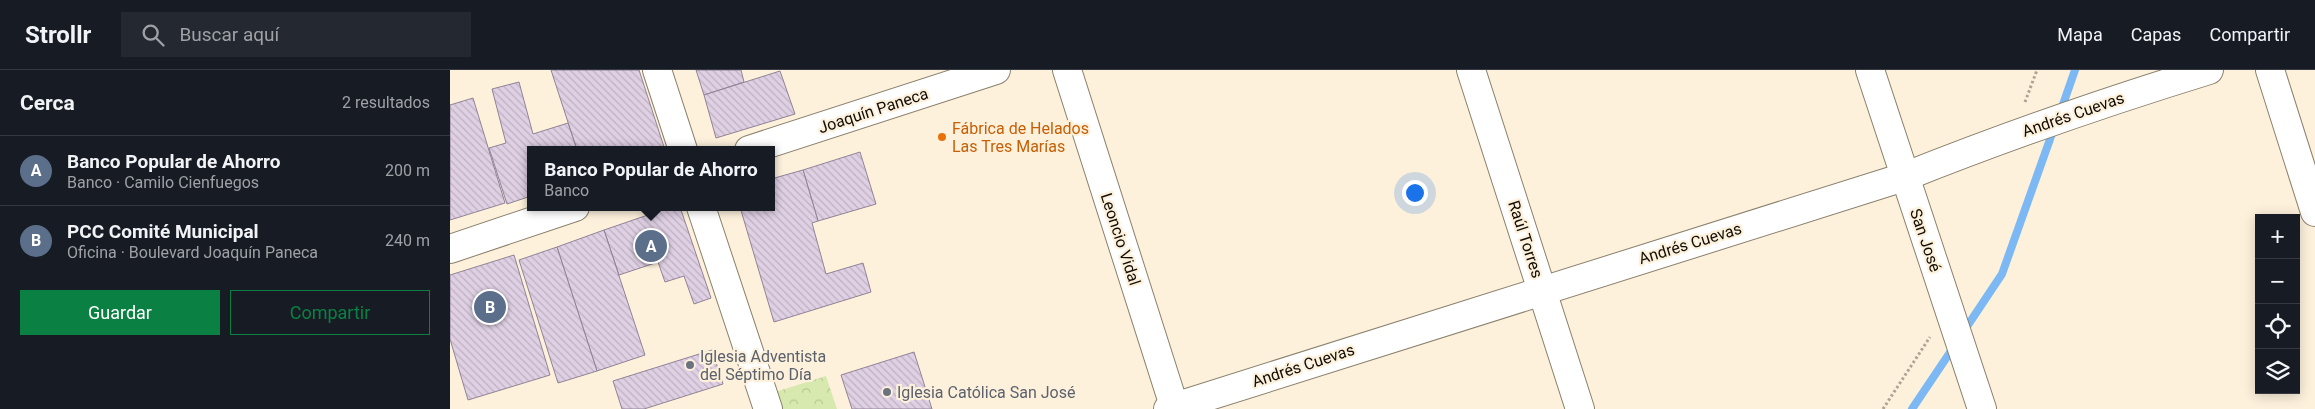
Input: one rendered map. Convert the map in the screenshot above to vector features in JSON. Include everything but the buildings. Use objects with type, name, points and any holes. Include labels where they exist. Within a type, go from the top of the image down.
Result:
[{"type":"street","points":[[657,70],[682,146]]},
{"type":"street","name":"Joaquín Paneca","points":[[761,146],[996,70]]},
{"type":"street","name":"Leoncio Vidal","points":[[1067,70],[1172,408]]},
{"type":"street","name":"Raúl Torres","points":[[1471,70],[1580,409]]},
{"type":"street","name":"San José","points":[[1870,70],[1982,409]]},
{"type":"street","name":"Andrés Cuevas","points":[[1172,408],[1542,289],[1904,176],[2107,101],[2209,70]]},
{"type":"street","points":[[2270,70],[2315,212]]},
{"type":"street","points":[[450,249],[563,211]]},
{"type":"street","points":[[703,211],[768,409]]},
{"type":"path","points":[[1883,409],[1949,307]]},
{"type":"green space","points":[[826,376],[837,409],[780,409],[775,392]]},
{"type":"waterway","points":[[2060,113],[2075,70]]},
{"type":"waterway","points":[[1964,331],[2002,274],[2054,128]]},
{"type":"waterway","points":[[1912,409],[1955,345]]},
{"type":"place","name":"Fábrica de Helados Las Tres Marías","points":[[942,137]]},
{"type":"place","name":"Banco Popular de Ahorro","points":[[651,246]]},
{"type":"place","name":"PCC Comité Municipal","points":[[490,307]]},
{"type":"place","name":"Iglesia Adventista del Séptimo Día","points":[[690,365]]},
{"type":"place","name":"Iglesia Católica San José","points":[[887,392]]}]
